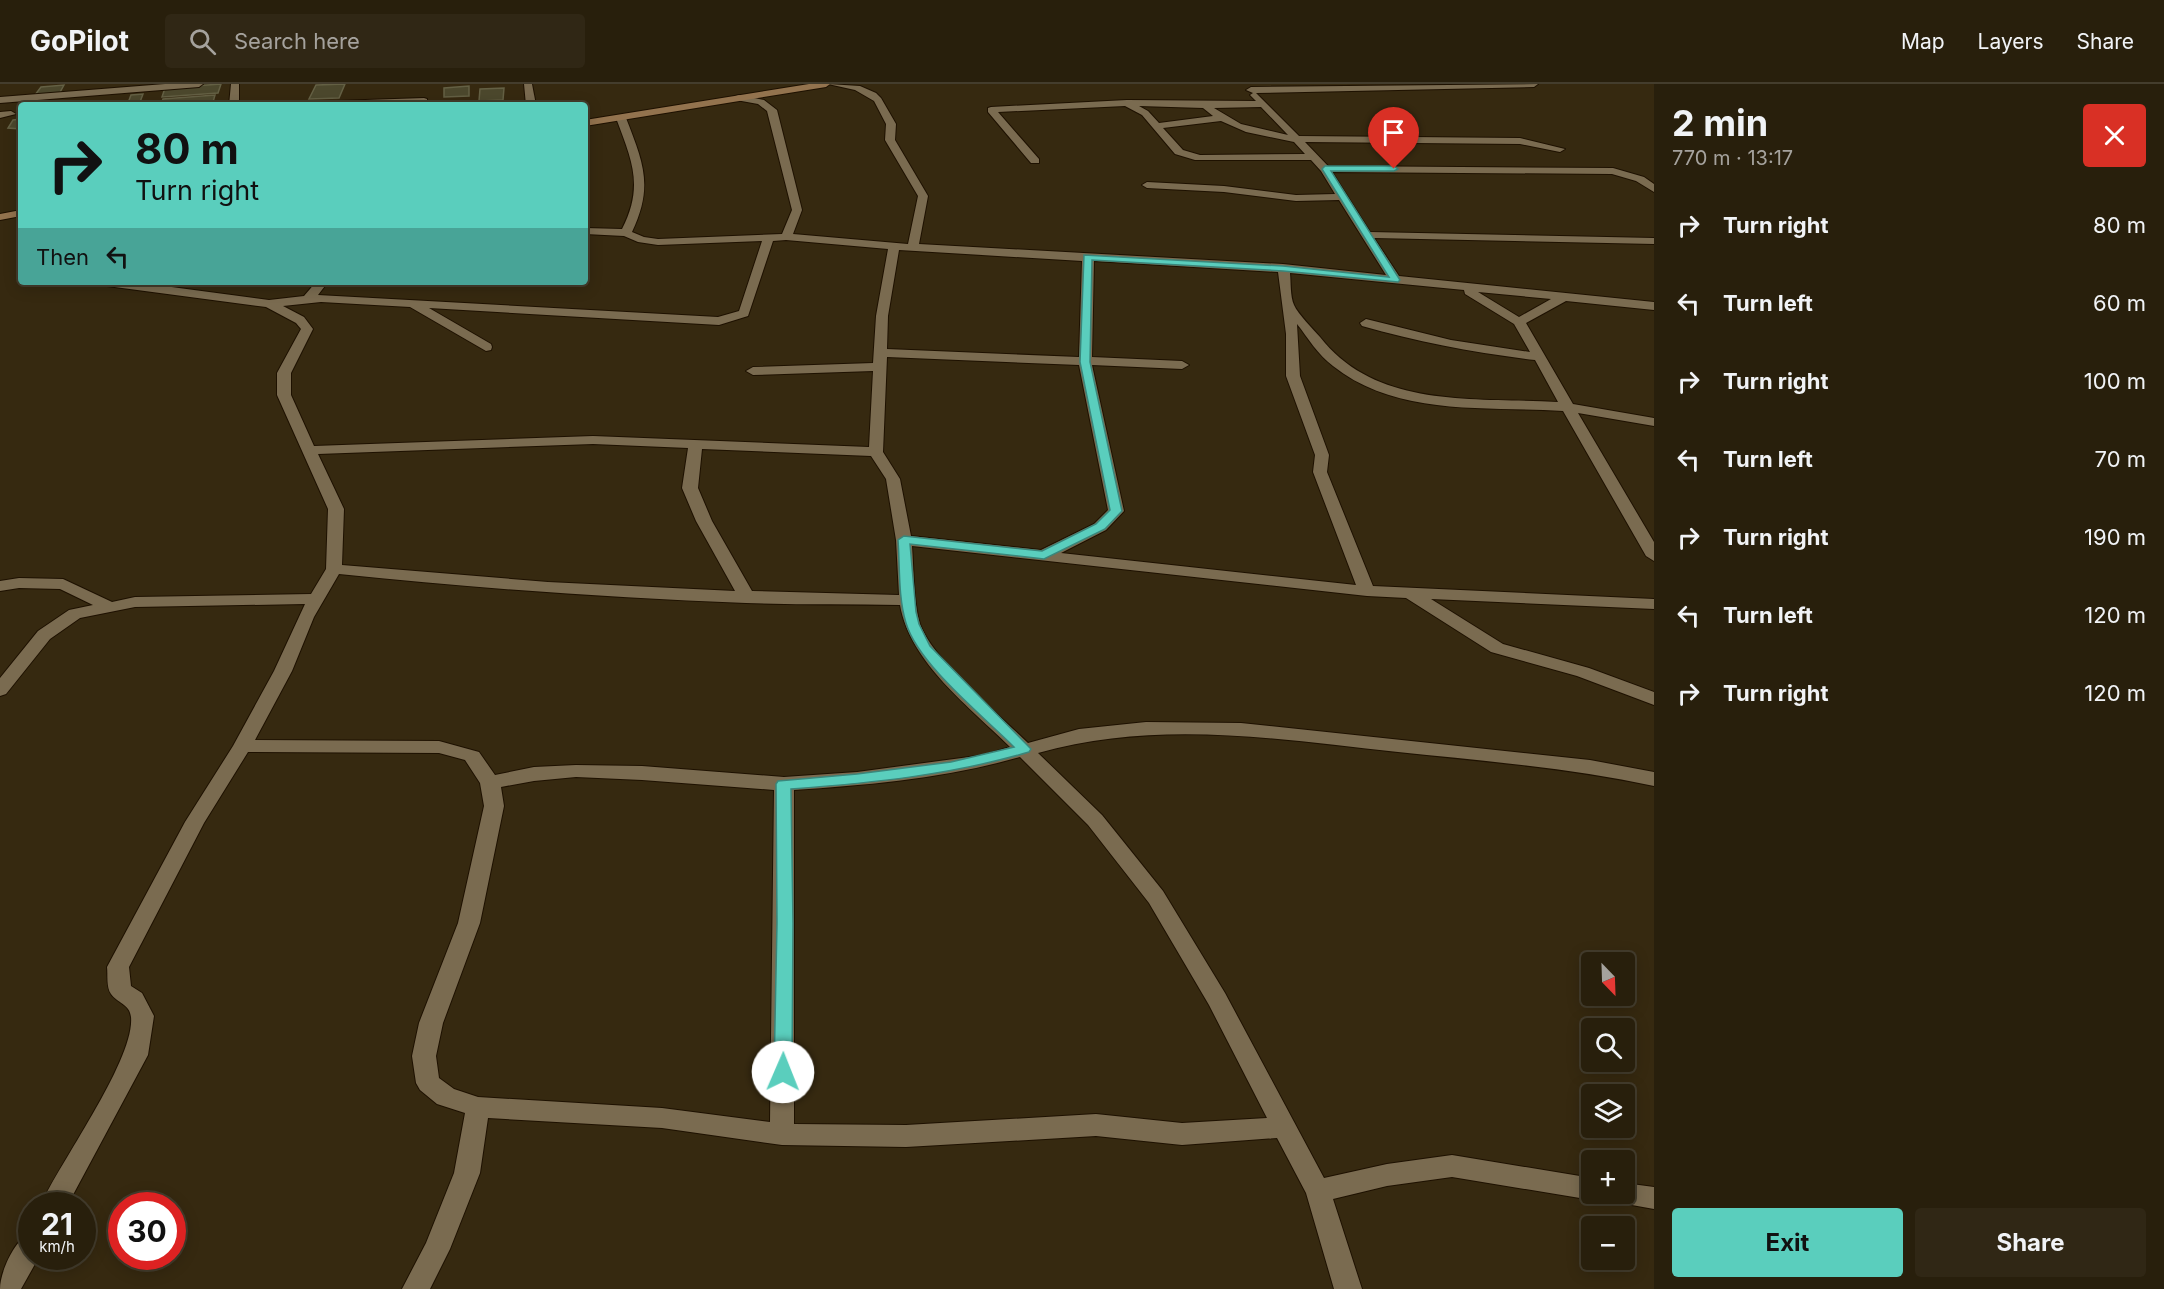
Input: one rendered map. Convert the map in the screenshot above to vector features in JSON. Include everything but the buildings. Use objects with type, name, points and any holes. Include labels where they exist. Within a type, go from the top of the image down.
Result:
[{"type":"street","points":[[0,100],[200,84]]},
{"type":"street","points":[[234,102],[235,84]]},
{"type":"street","points":[[528,84],[531,102]]},
{"type":"street","points":[[588,123],[826,84]]},
{"type":"street","points":[[832,84],[857,88],[873,95],[891,124],[890,140],[923,196],[882,316],[876,452],[893,479],[904,540],[912,624],[924,647],[940,667],[1095,820],[1156,897],[1217,999],[1317,1191],[1348,1289]]},
{"type":"street","points":[[1249,87],[1534,84]]},
{"type":"street","points":[[1249,87],[1262,104],[1316,157],[1344,197],[1365,235],[1395,280]]},
{"type":"street","points":[[739,98],[767,104],[772,110],[797,210],[786,237]]},
{"type":"street","points":[[366,102],[425,99]]},
{"type":"street","points":[[1035,161],[990,110],[1127,103],[1262,104]]},
{"type":"street","points":[[1127,103],[1138,108],[1158,126],[1179,152],[1199,158],[1316,157]]},
{"type":"street","points":[[1205,105],[1234,126],[1264,135],[1299,139],[1520,141],[1560,148]]},
{"type":"street","points":[[621,118],[641,172],[642,186],[638,213],[626,233]]},
{"type":"street","points":[[1158,126],[1221,118]]},
{"type":"street","points":[[1325,169],[1613,171],[1640,179],[1654,189]]},
{"type":"street","points":[[1147,185],[1224,189],[1296,198],[1344,197]]},
{"type":"street","points":[[0,217],[18,214]]},
{"type":"street","points":[[588,231],[626,233],[642,240],[658,242],[786,237],[904,247],[1283,268],[1654,306]]},
{"type":"street","points":[[1365,235],[1654,241]]},
{"type":"street","points":[[129,285],[269,304],[308,299],[719,321],[744,313],[769,237]]},
{"type":"street","points":[[1044,555],[1100,527],[1116,511],[1085,362],[1088,257]]},
{"type":"street","points":[[1283,268],[1293,376],[1322,455],[1320,472],[1367,591]]},
{"type":"street","points":[[308,299],[320,285]]},
{"type":"street","points":[[1464,288],[1519,322],[1654,556]]},
{"type":"street","points":[[1519,322],[1562,298]]},
{"type":"street","points":[[413,303],[486,347]]},
{"type":"street","points":[[60,1192],[136,1054],[143,1016],[134,999],[120,990],[118,967],[195,822],[242,746],[283,671],[306,616],[334,569],[336,509],[284,394],[284,373],[307,329],[300,320],[269,304]]},
{"type":"street","points":[[1288,306],[1306,325],[1323,351],[1338,364],[1371,385],[1389,393],[1433,401],[1568,408],[1654,422]]},
{"type":"street","points":[[1366,323],[1420,340],[1474,350],[1539,357]]},
{"type":"street","points":[[753,371],[880,360],[1182,365]]},
{"type":"street","points":[[311,450],[594,440],[876,452]]},
{"type":"street","points":[[696,443],[690,488],[704,521],[747,598]]},
{"type":"street","points":[[904,540],[1367,591],[1654,604]]},
{"type":"street","points":[[334,569],[432,580],[747,598],[908,600]]},
{"type":"street","points":[[0,586],[63,585],[108,606]]},
{"type":"street","points":[[1410,592],[1497,648],[1583,672],[1654,699]]},
{"type":"street","points":[[0,690],[44,635],[75,614],[135,602],[316,599]]},
{"type":"street","points":[[490,782],[534,774],[576,771],[642,773],[784,784],[857,779],[984,761],[1079,735],[1146,728],[1241,729],[1590,766],[1654,779]]},
{"type":"street","points":[[242,746],[440,747],[472,756],[490,782],[494,806],[469,923],[431,1023],[424,1056],[428,1083],[446,1098],[478,1107],[662,1118],[782,1134],[906,1136],[1096,1125],[1182,1134],[1284,1127]]},
{"type":"street","points":[[782,1134],[784,784]]},
{"type":"street","points":[[417,1289],[437,1249],[467,1173],[478,1107]]},
{"type":"street","points":[[1317,1191],[1387,1175],[1452,1167],[1581,1187]]},
{"type":"street","points":[[1635,1195],[1654,1198]]},
{"type":"street","points":[[7,1289],[18,1269]]},
{"type":"route","points":[[783,1072],[784,784],[857,779],[951,767],[984,761],[1024,749],[940,667],[924,647],[912,624],[904,540],[1044,555],[1100,527],[1116,511],[1085,362],[1088,257],[1283,268],[1395,280],[1325,169],[1394,169]]}]
